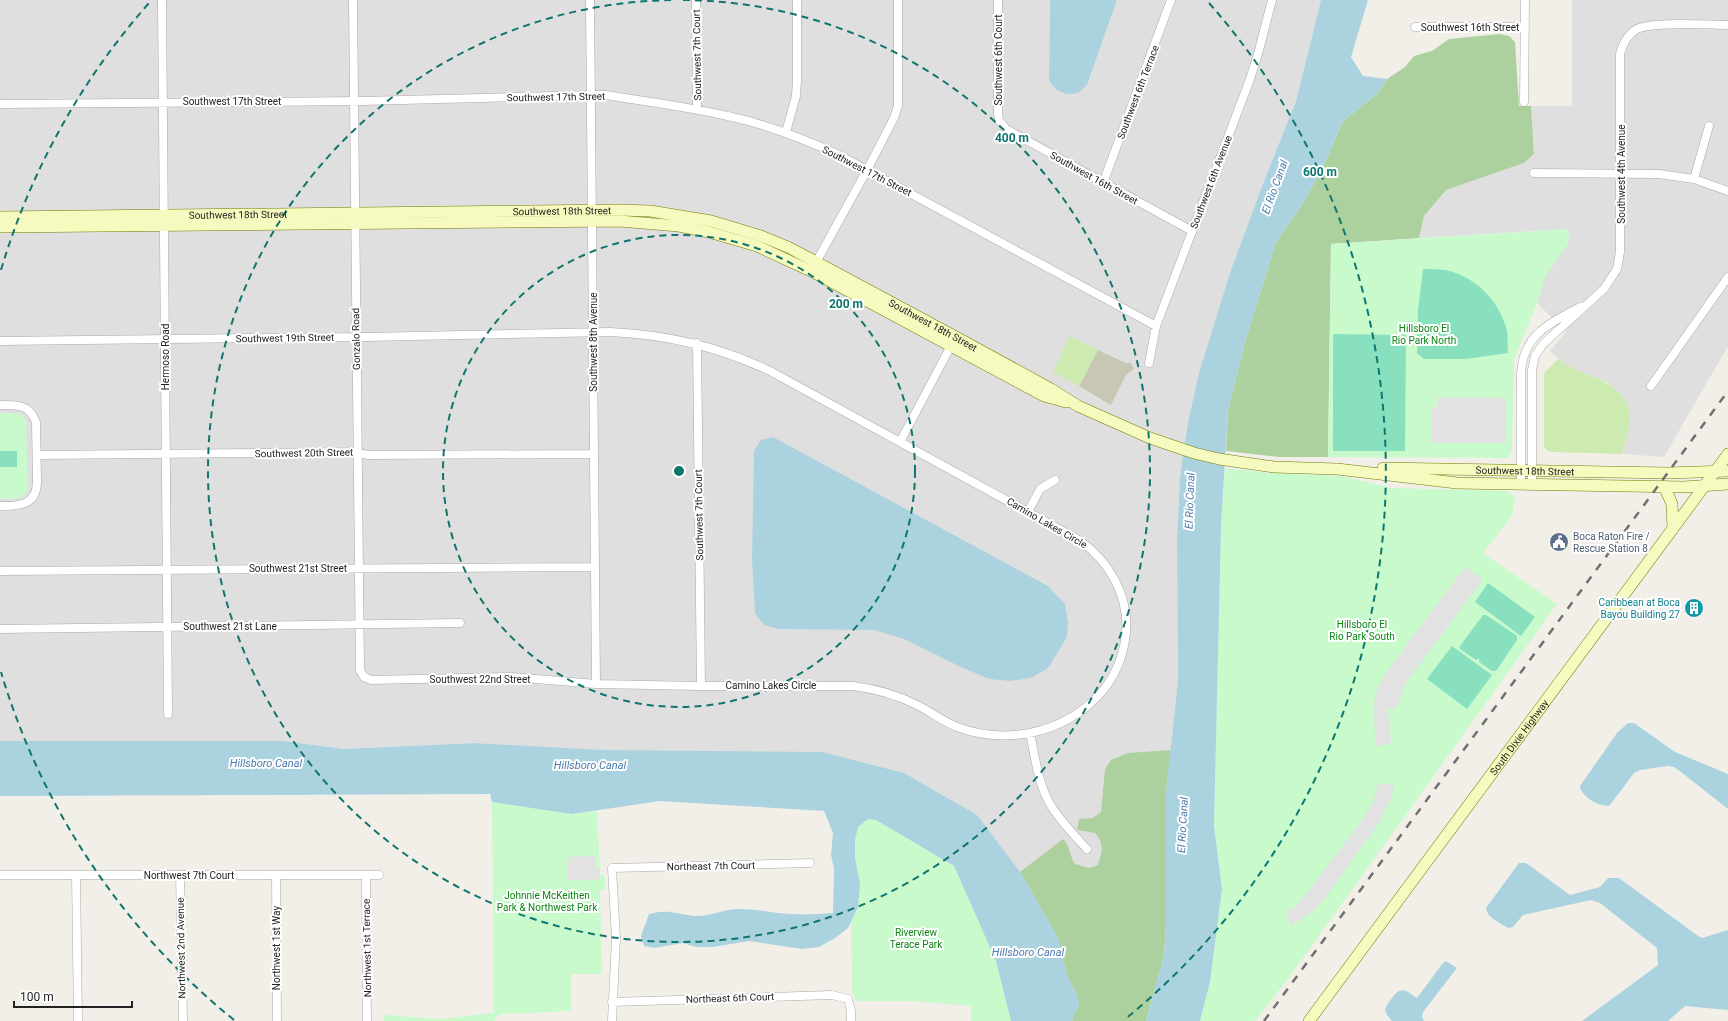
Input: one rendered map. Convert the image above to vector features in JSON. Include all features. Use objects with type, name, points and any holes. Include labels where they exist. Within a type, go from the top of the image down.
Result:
[{"type":"main road","name":"Southwest 18th Street","points":[[0,227],[164,220],[593,216],[650,211],[712,221],[761,236],[953,341],[1051,389],[1078,406],[1172,446],[1219,459],[1244,464],[1274,467],[1337,470],[1452,482],[1664,486],[1704,486],[1728,484]]},
{"type":"main road","name":"Southwest 18th Street","points":[[0,216],[164,220]]},
{"type":"main road","name":"South Dixie Highway","points":[[1309,1021],[1713,472],[1728,454]]},
{"type":"main road","name":"Southwest 18th Street","points":[[1337,470],[1376,468],[1728,471]]},
{"type":"main road","points":[[1664,486],[1672,504],[1673,528]]},
{"type":"street","name":"Hermoso Road","points":[[162,0],[168,714]]},
{"type":"street","name":"Gonzalo Road","points":[[353,0],[360,670],[364,677]]},
{"type":"street","name":"Southwest 8th Avenue","points":[[590,0],[596,684]]},
{"type":"street","name":"Southwest 7th Court","points":[[696,0],[697,109]]},
{"type":"street","points":[[786,132],[796,91],[797,0]]},
{"type":"street","points":[[814,266],[867,170],[894,118],[898,106],[898,0]]},
{"type":"street","name":"Southwest 6th Court","points":[[998,0],[999,120]]},
{"type":"street","name":"Southwest 6th Terrace","points":[[1103,183],[1172,0]]},
{"type":"street","name":"Southwest 6th Avenue","points":[[1149,362],[1156,326],[1256,61],[1272,0]]},
{"type":"street","points":[[1524,102],[1525,0]]},
{"type":"street","name":"Southwest 4th Avenue","points":[[1526,483],[1532,370],[1535,356],[1543,344],[1564,327],[1588,302],[1604,289],[1617,269],[1620,252],[1620,54],[1622,46],[1629,36],[1638,29],[1653,25],[1728,25]]},
{"type":"street","name":"Southwest 16th Street","points":[[1415,28],[1525,27]]},
{"type":"street","name":"Southwest 17th Street","points":[[0,104],[355,101],[606,95],[697,109],[733,117],[786,132],[839,155],[1156,326]]},
{"type":"street","name":"Southwest 16th Street","points":[[999,120],[1006,129],[1192,231]]},
{"type":"street","points":[[1694,179],[1709,126]]},
{"type":"street","points":[[1534,173],[1659,174],[1694,179],[1728,191]]},
{"type":"street","points":[[1651,386],[1728,276]]},
{"type":"street","name":"Southwest 4th Avenue","points":[[1527,470],[1522,361],[1525,350],[1536,335],[1556,320],[1588,302]]},
{"type":"street","points":[[1556,320],[1564,327]]},
{"type":"street","name":"Southwest 19th Street","points":[[0,341],[356,337],[593,332]]},
{"type":"street","name":"Camino Lakes Circle","points":[[593,332],[641,334],[698,344],[726,352],[770,371],[1079,540],[1099,556],[1110,570],[1118,585],[1125,610],[1126,627],[1125,644],[1117,668],[1109,683],[1098,696],[1080,712],[1067,720],[1052,727],[1030,733],[1001,736],[971,731],[942,720],[905,699],[871,688],[853,686],[596,684]]},
{"type":"street","points":[[1536,335],[1543,344]]},
{"type":"street","points":[[900,442],[953,341]]},
{"type":"street","name":"Southwest 7th Court","points":[[698,344],[701,686]]},
{"type":"street","points":[[0,405],[16,405],[26,408],[33,414],[36,422],[37,455],[37,490],[32,499],[26,504],[0,506]]},
{"type":"street","name":"Southwest 20th Street","points":[[37,455],[358,452],[367,455],[594,454]]},
{"type":"street","points":[[1028,512],[1040,489],[1055,480]]},
{"type":"street","name":"Southwest 21st Street","points":[[0,571],[359,567],[596,567]]},
{"type":"street","name":"Southwest 21st Lane","points":[[0,629],[460,623]]},
{"type":"street","name":"Southwest 22nd Street","points":[[364,677],[371,680],[512,677],[596,684]]},
{"type":"street","points":[[1030,733],[1039,776],[1050,804],[1068,829],[1087,849]]},
{"type":"street","name":"Northeast 7th Court","points":[[612,1002],[616,938],[612,868],[810,863]]},
{"type":"street","name":"Northwest 1st Terrace","points":[[366,874],[367,1021]]},
{"type":"street","name":"Northwest 7th Court","points":[[0,875],[379,874]]},
{"type":"street","points":[[76,875],[78,1021]]},
{"type":"street","name":"Northwest 2nd Avenue","points":[[180,875],[183,1021]]},
{"type":"street","name":"Northwest 1st Way","points":[[276,875],[277,1021]]},
{"type":"street","name":"Northeast 6th Court","points":[[612,1002],[832,995],[848,999],[851,1011],[851,1021]]},
{"type":"street","points":[[612,1002],[612,1021]]},
{"type":"shaded area","points":[[0,0],[1050,0],[1049,74],[1071,94],[1078,93],[1087,85],[1117,0],[1321,0],[1296,101],[1266,176],[1199,373],[1188,422],[1180,477],[1177,541],[1178,681],[1166,792],[1058,938],[977,815],[605,750],[474,743],[344,749],[283,741],[0,741]]},
{"type":"shaded area","points":[[1572,0],[1728,0],[1728,346],[1664,457],[1622,454],[1630,419],[1609,383],[1567,366],[1550,351],[1566,332],[1537,303],[1545,277],[1569,242],[1568,229],[1419,238],[1424,216],[1446,190],[1524,163],[1534,154],[1531,106],[1572,106]]},
{"type":"shaded area","points":[[1098,350],[1126,363],[1131,363],[1134,369],[1126,375],[1111,405],[1079,386]]},
{"type":"shaded area","points":[[1438,397],[1506,398],[1506,443],[1431,443],[1432,407],[1438,407]]},
{"type":"shaded area","points":[[1465,567],[1483,579],[1406,683],[1396,709],[1388,709],[1391,744],[1376,746],[1373,706],[1378,687],[1388,670]]},
{"type":"shaded area","points":[[1378,784],[1394,784],[1392,796],[1380,821],[1323,901],[1312,912],[1291,926],[1286,912],[1298,905],[1362,820],[1373,802]]},
{"type":"shaded area","points":[[595,856],[595,868],[600,868],[600,880],[568,880],[568,857]]},
{"type":"green space","points":[[1500,34],[1509,36],[1515,42],[1519,106],[1531,106],[1534,154],[1524,163],[1446,190],[1424,216],[1419,238],[1331,244],[1328,457],[1279,457],[1226,451],[1228,410],[1245,342],[1276,242],[1300,208],[1323,167],[1343,121],[1377,94],[1387,79],[1405,67],[1414,56],[1432,51],[1449,39]]},
{"type":"green space","name":"Hillsboro El Rio Park North","points":[[1568,229],[1569,242],[1545,277],[1537,303],[1514,359],[1512,450],[1508,458],[1328,457],[1331,244]]},
{"type":"green space","points":[[1423,269],[1437,269],[1456,273],[1476,284],[1485,292],[1499,310],[1504,320],[1507,331],[1508,353],[1466,359],[1424,359],[1417,353],[1418,310]]},
{"type":"green space","points":[[1333,334],[1406,335],[1405,451],[1333,451]]},
{"type":"green space","points":[[1070,336],[1098,350],[1079,386],[1053,372]]},
{"type":"green space","points":[[1558,359],[1603,381],[1613,387],[1621,395],[1627,405],[1630,418],[1622,454],[1551,452],[1546,450],[1544,446],[1544,373]]},
{"type":"green space","points":[[0,413],[18,414],[26,421],[28,488],[23,495],[17,498],[0,499]]},
{"type":"green space","points":[[0,451],[17,451],[17,467],[0,467]]},
{"type":"green space","name":"Hillsboro El Rio Park South","points":[[1225,468],[1271,473],[1340,476],[1392,488],[1508,491],[1515,498],[1512,516],[1483,553],[1557,604],[1293,972],[1255,1021],[1200,1021],[1210,982],[1222,889],[1214,826],[1221,526]]},
{"type":"green space","points":[[1488,583],[1535,617],[1521,636],[1475,602]]},
{"type":"green space","points":[[1483,615],[1486,615],[1517,636],[1517,640],[1496,671],[1492,671],[1479,662],[1479,658],[1476,660],[1460,649],[1460,646]]},
{"type":"green space","points":[[1452,646],[1492,675],[1467,709],[1427,679]]},
{"type":"green space","points":[[1171,750],[1166,792],[1166,927],[1164,956],[1146,1021],[1072,1021],[1079,1003],[1076,993],[1067,976],[1058,938],[1020,872],[1063,839],[1075,864],[1089,868],[1098,865],[1102,848],[1098,837],[1095,833],[1077,830],[1079,819],[1093,818],[1101,812],[1105,769],[1111,760],[1128,753]]},
{"type":"green space","name":"Johnnie McKeithen Park & Northwest Park","points":[[492,802],[572,814],[597,811],[600,875],[605,875],[605,890],[600,890],[602,974],[571,974],[571,1011],[500,1014],[494,1021],[384,1021],[384,1015],[439,1019],[494,1013]]},
{"type":"green space","name":"Riverview Terace Park","points":[[850,814],[876,820],[954,866],[996,961],[1011,1021],[971,1021],[971,1006],[913,1001],[856,1001],[852,992]]},
{"type":"water","points":[[1050,0],[1117,0],[1087,85],[1078,93],[1069,94],[1061,92],[1054,88],[1049,80]]},
{"type":"water","name":"El Rio Canal","points":[[1321,0],[1368,0],[1351,57],[1363,76],[1387,79],[1377,94],[1343,121],[1323,167],[1300,208],[1276,242],[1245,342],[1228,410],[1221,526],[1214,826],[1222,889],[1210,982],[1200,1021],[1146,1021],[1164,956],[1166,927],[1166,792],[1178,681],[1177,541],[1180,477],[1188,422],[1199,373],[1231,270],[1296,101]]},
{"type":"water","points":[[773,437],[1048,586],[1065,604],[1068,622],[1067,637],[1048,668],[1031,678],[1010,681],[989,679],[904,639],[874,630],[779,629],[764,625],[755,613],[752,559],[754,451],[761,440]]},
{"type":"water","points":[[1628,723],[1634,723],[1675,752],[1728,774],[1728,809],[1681,772],[1674,767],[1668,766],[1640,770],[1634,773],[1610,805],[1602,805],[1588,798],[1581,790],[1580,786],[1617,733]]},
{"type":"water","name":"Hillsboro Canal","points":[[0,741],[283,741],[344,749],[474,743],[605,750],[822,752],[904,773],[977,815],[1020,872],[1058,938],[1067,976],[1076,993],[1079,1003],[1072,1021],[1011,1021],[996,961],[954,866],[876,820],[868,819],[858,827],[855,840],[855,859],[860,884],[858,907],[848,928],[835,938],[819,947],[802,949],[749,941],[713,947],[696,947],[683,943],[654,948],[644,946],[641,936],[649,914],[667,912],[700,916],[739,909],[796,914],[833,913],[834,869],[831,855],[833,833],[824,811],[660,801],[572,814],[492,802],[490,794],[0,796]]},
{"type":"water","points":[[1519,863],[1526,863],[1570,895],[1600,887],[1608,878],[1619,878],[1702,938],[1728,930],[1728,1010],[1685,1006],[1668,1021],[1582,1021],[1658,965],[1657,948],[1600,903],[1591,900],[1523,915],[1513,927],[1508,928],[1498,922],[1489,915],[1486,908]]},
{"type":"water","points":[[1446,961],[1457,968],[1423,1012],[1422,1017],[1424,1021],[1392,1021],[1385,1010],[1395,994],[1401,990],[1404,990],[1417,998]]},
{"type":"railway","points":[[1264,1021],[1728,391]]},
{"type":"place","name":"Boca Raton Fire / Rescue Station 8","points":[[1559,542]]},
{"type":"place","name":"Caribbean at Boca Bayou Building 27","points":[[1694,608]]}]
